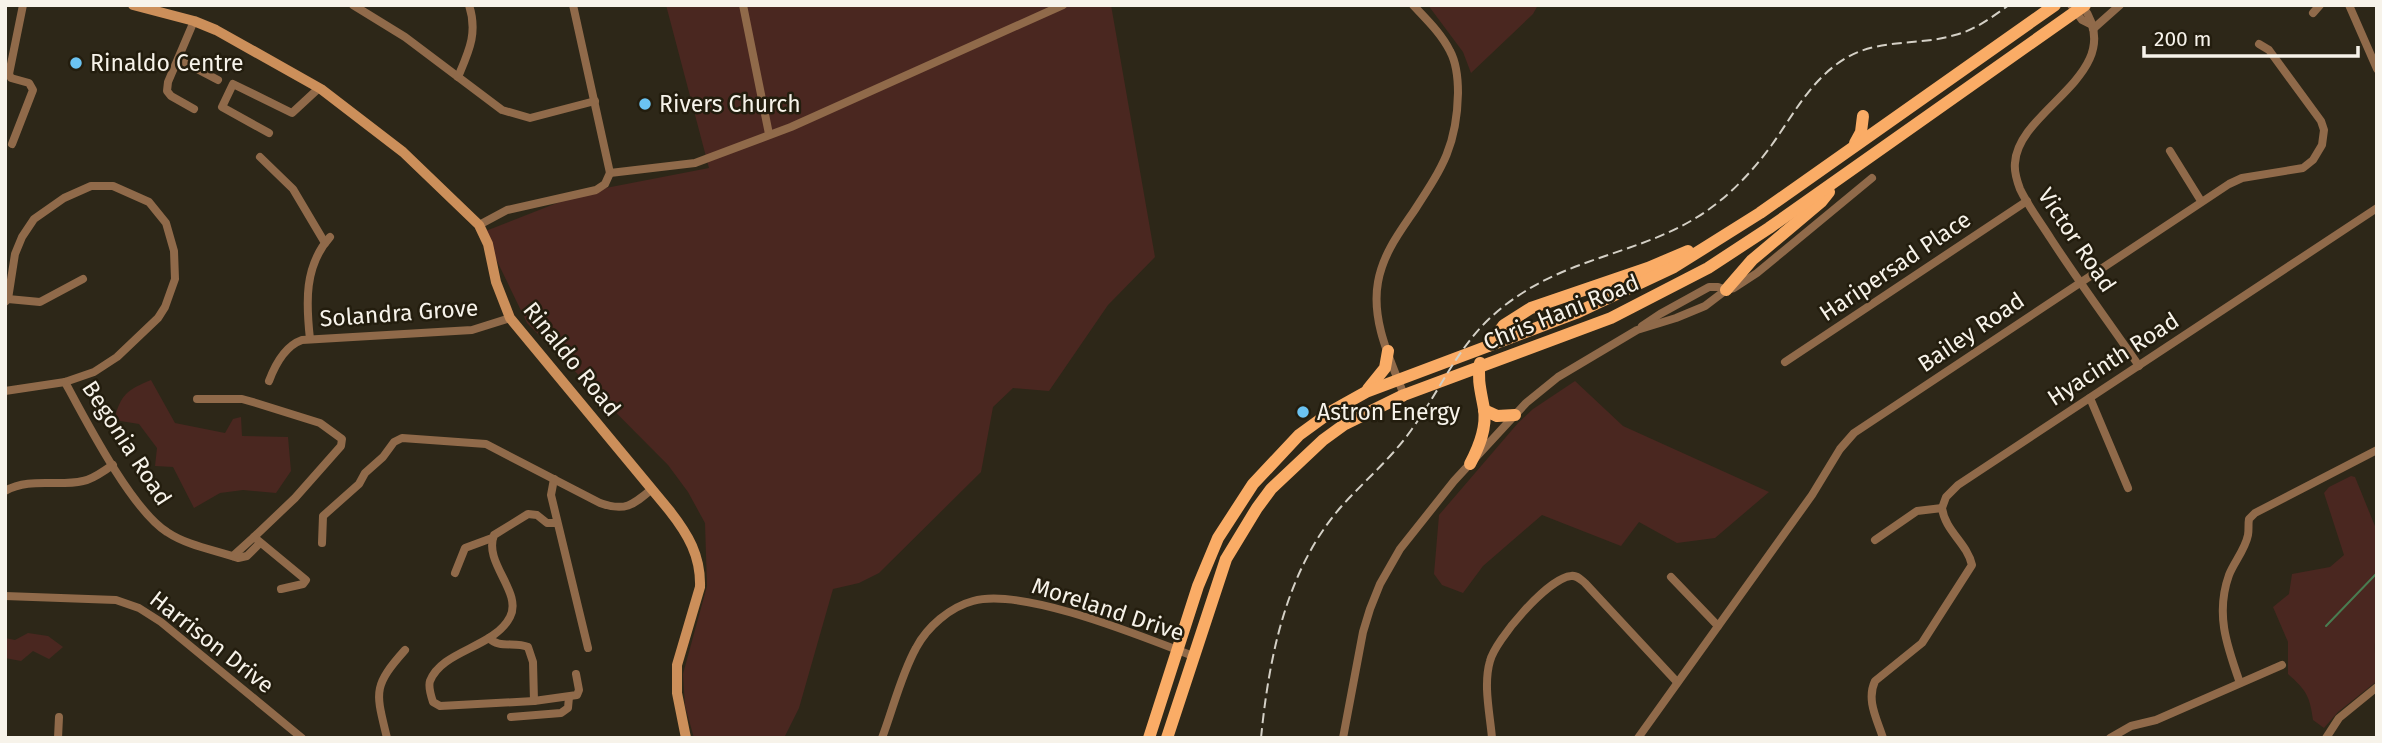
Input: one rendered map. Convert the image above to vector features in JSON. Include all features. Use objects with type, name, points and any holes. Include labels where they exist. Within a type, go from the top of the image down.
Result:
[{"type":"main road","name":"Chris Hani Road","points":[[1149,738],[1176,650],[1218,537],[1253,484],[1299,435],[1332,411],[1366,392],[1612,298],[1674,267],[1719,240],[2055,5]]},
{"type":"main road","name":"Chris Hani Road","points":[[1167,738],[1226,559],[1271,489],[1322,440],[1345,424],[1404,395],[1611,317],[1665,292],[1738,249],[2079,7]]},
{"type":"main road","points":[[1853,147],[1861,132],[1863,116]]},
{"type":"main road","points":[[1726,290],[1752,260],[1821,202],[1840,178]]},
{"type":"main road","points":[[1470,464],[1482,436],[1484,410],[1479,380],[1482,356],[1492,338],[1515,316],[1719,240]]},
{"type":"main road","points":[[1366,392],[1385,368],[1388,351]]},
{"type":"main road","points":[[1484,410],[1497,416],[1515,415]]},
{"type":"street","points":[[12,144],[33,90],[29,83],[10,76],[10,64],[23,5]]},
{"type":"street","name":"Rinaldo Road","points":[[133,5],[194,21],[216,30],[319,88],[403,152],[479,225],[488,244],[499,291],[509,318],[652,489],[690,540],[695,551],[700,576],[699,597],[677,665],[677,693],[686,738]]},
{"type":"street","points":[[353,5],[395,30],[502,110],[522,117],[540,116],[595,101]]},
{"type":"street","points":[[458,77],[473,38],[474,25],[469,5]]},
{"type":"street","points":[[479,225],[507,210],[596,190],[606,184],[610,173],[573,5]]},
{"type":"street","points":[[743,5],[769,134]]},
{"type":"street","points":[[610,173],[695,163],[769,134],[1063,5]]},
{"type":"street","points":[[1404,395],[1376,308],[1381,268],[1394,240],[1441,170],[1453,142],[1458,114],[1458,79],[1454,59],[1444,40],[1413,5]]},
{"type":"street","points":[[2079,7],[2090,16],[2092,27],[2120,5]]},
{"type":"street","points":[[2313,13],[2320,5]]},
{"type":"street","points":[[2348,5],[2374,57],[2377,69]]},
{"type":"street","points":[[194,21],[177,59],[167,91],[169,95],[194,109]]},
{"type":"street","name":"Victor Road","points":[[2092,27],[2094,45],[2082,71],[2023,139],[2015,163],[2016,176],[2027,201],[2139,366]]},
{"type":"street","name":"Bailey Road","points":[[1638,738],[1812,495],[1846,440],[2201,201],[2242,178],[2303,168],[2313,160],[2322,145],[2324,130],[2316,111],[2269,50],[2259,44]]},
{"type":"street","points":[[177,59],[218,80]]},
{"type":"street","points":[[269,133],[222,107],[233,83],[292,113],[319,88]]},
{"type":"street","points":[[2170,151],[2201,201]]},
{"type":"street","points":[[260,157],[293,189],[327,240],[318,253],[307,292],[310,339]]},
{"type":"street","points":[[1637,330],[1704,306],[1726,290],[1734,288],[1757,273],[1872,178]]},
{"type":"street","points":[[5,391],[65,382],[93,372],[117,357],[148,329],[165,307],[175,279],[176,264],[170,233],[160,214],[149,202],[139,196],[103,185],[80,190],[52,204],[34,219],[22,237],[15,254],[7,301],[40,302],[83,279]]},
{"type":"street","name":"Haripersad Place","points":[[1785,362],[2027,201]]},
{"type":"street","name":"Hyacinth Road","points":[[1942,508],[1946,497],[1958,485],[2377,208]]},
{"type":"street","points":[[1343,738],[1363,632],[1380,584],[1401,549],[1439,499],[1540,390],[1660,314],[1709,287],[1726,290]]},
{"type":"street","name":"Solandra Grove","points":[[269,381],[288,348],[310,339],[472,330],[509,318]]},
{"type":"street","name":"Begonia Road","points":[[65,382],[113,465],[158,526],[178,538],[233,556],[247,556],[257,540]]},
{"type":"street","points":[[2090,398],[2128,488]]},
{"type":"street","points":[[197,399],[256,402],[320,423],[342,439],[341,446],[257,540],[306,580],[303,584],[281,589]]},
{"type":"street","points":[[322,543],[323,516],[353,490],[365,472],[383,457],[398,439],[486,443],[600,503],[617,508],[627,507],[652,489]]},
{"type":"street","points":[[2240,682],[2224,634],[2222,596],[2248,535],[2249,519],[2255,513],[2377,450]]},
{"type":"street","points":[[5,491],[21,484],[35,482],[86,481],[113,465]]},
{"type":"street","points":[[554,479],[551,495],[588,648]]},
{"type":"street","points":[[1875,540],[1917,511],[1942,508],[1948,528],[1972,565],[1922,643],[1875,681],[1872,705],[1883,738]]},
{"type":"street","points":[[558,523],[547,523],[537,515],[528,514],[492,538],[491,545],[497,568],[509,590],[512,609],[507,621],[489,638],[452,658],[433,677],[429,685],[433,702],[440,706],[534,701],[569,697],[578,693],[576,674]]},
{"type":"street","points":[[456,573],[465,548],[492,538]]},
{"type":"street","points":[[1492,738],[1488,670],[1495,648],[1503,634],[1521,614],[1568,576],[1579,577],[1677,682]]},
{"type":"street","points":[[1671,577],[1718,626]]},
{"type":"street","name":"Harrison Drive","points":[[5,596],[116,600],[139,608],[161,622],[298,737]]},
{"type":"street","name":"Moreland Drive","points":[[882,738],[916,648],[940,619],[971,601],[1023,600],[1065,611],[1193,656]]},
{"type":"street","points":[[489,638],[495,643],[528,647],[533,662],[534,701]]},
{"type":"street","points":[[387,738],[379,687],[405,650]]},
{"type":"street","points":[[2110,738],[2131,726],[2156,720],[2282,665]]},
{"type":"street","points":[[2326,738],[2339,718],[2377,687]]},
{"type":"street","points":[[511,717],[561,713],[568,708],[569,697]]},
{"type":"street","points":[[58,718],[58,738]]},
{"type":"shaded area","points":[[666,5],[1111,5],[1155,257],[1108,305],[1049,391],[1013,388],[993,407],[981,472],[879,573],[859,583],[833,589],[799,708],[784,738],[694,738],[685,706],[683,674],[707,586],[705,523],[688,492],[668,465],[527,323],[483,232],[585,192],[709,168]]},
{"type":"shaded area","points":[[1428,5],[1538,5],[1533,14],[1471,73],[1463,52]]},
{"type":"shaded area","points":[[151,380],[175,423],[225,433],[233,419],[241,417],[242,436],[288,437],[291,471],[276,493],[243,490],[220,493],[194,508],[173,467],[155,466],[157,448],[139,424],[114,420],[119,404],[126,394]]},
{"type":"shaded area","points":[[1575,381],[1623,426],[1769,492],[1715,538],[1677,543],[1639,522],[1621,546],[1542,515],[1483,566],[1463,593],[1442,585],[1434,574],[1439,515],[1518,423],[1533,409]]},
{"type":"shaded area","points":[[2351,476],[2355,477],[2377,531],[2377,681],[2338,712],[2324,728],[2313,720],[2306,694],[2288,674],[2288,642],[2273,607],[2289,594],[2292,574],[2330,567],[2344,555],[2324,493],[2329,487]]},
{"type":"shaded area","points":[[28,633],[48,636],[63,647],[49,659],[33,651],[21,661],[5,658],[5,638],[15,640]]},
{"type":"waterway","points":[[2326,626],[2377,573]]},
{"type":"railway","points":[[1261,738],[1275,646],[1293,587],[1306,559],[1340,508],[1404,440],[1460,354],[1486,322],[1524,292],[1547,279],[1667,233],[1712,207],[1758,163],[1813,87],[1846,58],[1872,48],[1962,33],[1983,23],[2009,5]]},
{"type":"place","name":"Rinaldo Centre","points":[[76,63]]},
{"type":"place","name":"Rivers Church","points":[[645,104]]},
{"type":"place","name":"Astron Energy","points":[[1303,412]]}]
